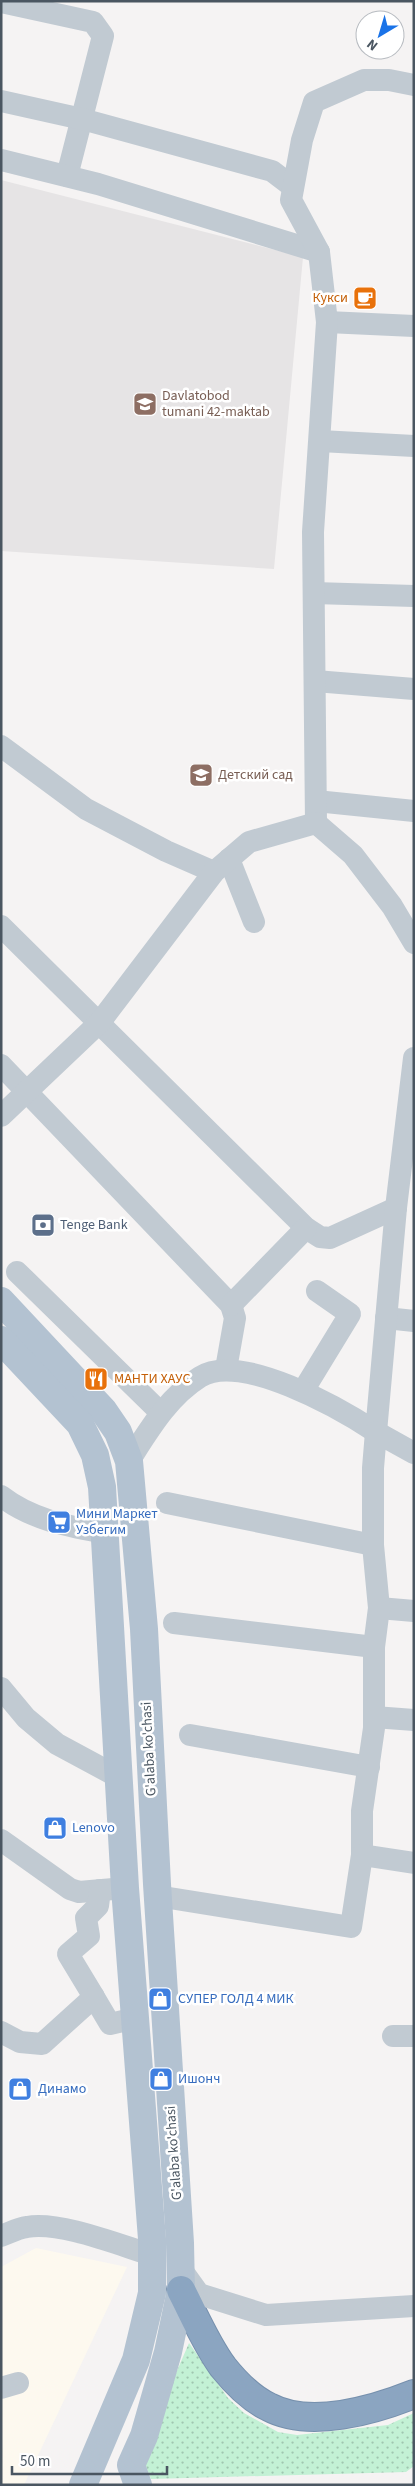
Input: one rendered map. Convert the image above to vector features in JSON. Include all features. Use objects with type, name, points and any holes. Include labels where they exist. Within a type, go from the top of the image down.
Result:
[{"type":"highway","points":[[181,2267],[223,2367],[245,2390],[269,2407],[298,2416],[334,2415],[369,2409],[414,2394]]},
{"type":"main road","name":"G'alaba ko'chasi","points":[[1,1301],[102,1410],[118,1432],[129,1461],[144,1628],[158,1896],[181,2267],[168,2352],[144,2436],[131,2465],[128,2480]]},
{"type":"main road","name":"G'alaba ko'chasi","points":[[1,1340],[80,1424],[95,1455],[102,1487],[120,1778],[112,1889],[136,2018],[152,2247],[152,2293],[136,2360],[83,2485]]},
{"type":"main road","points":[[115,1702],[147,1706]]},
{"type":"main road","points":[[94,2460],[94,2473],[98,2480],[106,2485]]},
{"type":"lane","points":[[1,2],[93,22],[103,36],[67,176]]},
{"type":"lane","points":[[414,85],[389,80],[364,80],[314,102],[302,140],[291,200],[319,252],[327,322],[313,532],[316,812],[392,906],[414,942]]},
{"type":"lane","points":[[1,101],[82,119],[272,171],[293,187]]},
{"type":"lane","points":[[1,160],[67,176],[319,252]]},
{"type":"lane","points":[[327,322],[414,326]]},
{"type":"lane","points":[[320,441],[414,446]]},
{"type":"lane","points":[[314,593],[414,596]]},
{"type":"lane","points":[[315,681],[414,689]]},
{"type":"lane","points":[[1,746],[86,809],[166,851],[222,866],[254,922]]},
{"type":"lane","points":[[1,1116],[100,1022],[222,866],[249,842],[316,812],[414,811]]},
{"type":"lane","points":[[1,926],[306,1228],[320,1237],[330,1238],[403,1195]]},
{"type":"lane","points":[[158,1896],[351,1927],[362,1855],[362,1811],[374,1716],[374,1647],[379,1608],[373,1544],[372,1468],[386,1318],[403,1195],[414,1058]]},
{"type":"lane","points":[[1,1066],[231,1305],[235,1318],[221,1370]]},
{"type":"lane","points":[[231,1305],[306,1228]]},
{"type":"lane","points":[[17,1272],[160,1412]]},
{"type":"lane","points":[[303,1391],[350,1314],[317,1291]]},
{"type":"lane","points":[[386,1318],[414,1321]]},
{"type":"lane","points":[[218,1334],[221,1370]]},
{"type":"lane","points":[[129,1461],[160,1412],[201,1376],[221,1370],[256,1375],[303,1391],[342,1410],[414,1453]]},
{"type":"lane","points":[[1,1496],[42,1520],[105,1533]]},
{"type":"lane","points":[[167,1503],[373,1544]]},
{"type":"lane","points":[[379,1608],[414,1611]]},
{"type":"lane","points":[[174,1623],[374,1647]]},
{"type":"lane","points":[[1,1688],[26,1718],[57,1744],[120,1778]]},
{"type":"lane","points":[[374,1716],[414,1720]]},
{"type":"lane","points":[[190,1735],[369,1766]]},
{"type":"lane","points":[[1,1840],[70,1889],[79,1892],[112,1889]]},
{"type":"lane","points":[[362,1855],[414,1863]]},
{"type":"lane","points":[[112,1889],[86,1918],[89,1936],[68,1954],[110,2024],[136,2018]]},
{"type":"lane","points":[[1,2032],[20,2042],[32,2045],[42,2044],[94,1997]]},
{"type":"lane","points":[[1,2236],[27,2227],[45,2226],[152,2247]]},
{"type":"lane","points":[[181,2267],[199,2294],[266,2315],[414,2306]]},
{"type":"shaded area","name":"Davlatobod tumani 42-maktab","points":[[1,180],[303,257],[274,569],[1,551]]},
{"type":"shaded area","points":[[36,2248],[127,2267],[24,2485],[1,2485],[1,2267]]},
{"type":"green space","points":[[189,2343],[228,2398],[244,2413],[278,2432],[297,2435],[388,2425],[414,2413],[414,2466],[406,2472],[151,2479],[141,2454]]},
{"type":"place","name":"Кукси","points":[[365,298]]},
{"type":"place","name":"Davlatobod tumani 42-maktab","points":[[145,404]]},
{"type":"place","name":"Детский сад","points":[[201,775]]},
{"type":"place","name":"Tenge Bank","points":[[43,1225]]},
{"type":"place","name":"МАНТИ ХАУС","points":[[96,1379]]},
{"type":"place","name":"Мини Маркет Узбегим","points":[[59,1522]]},
{"type":"place","name":"Lenovo","points":[[55,1828]]},
{"type":"place","name":"СУПЕР ГОЛД 4 МИК","points":[[160,1999]]},
{"type":"place","name":"Ишонч","points":[[161,2079]]},
{"type":"place","name":"Динамо","points":[[20,2089]]}]
